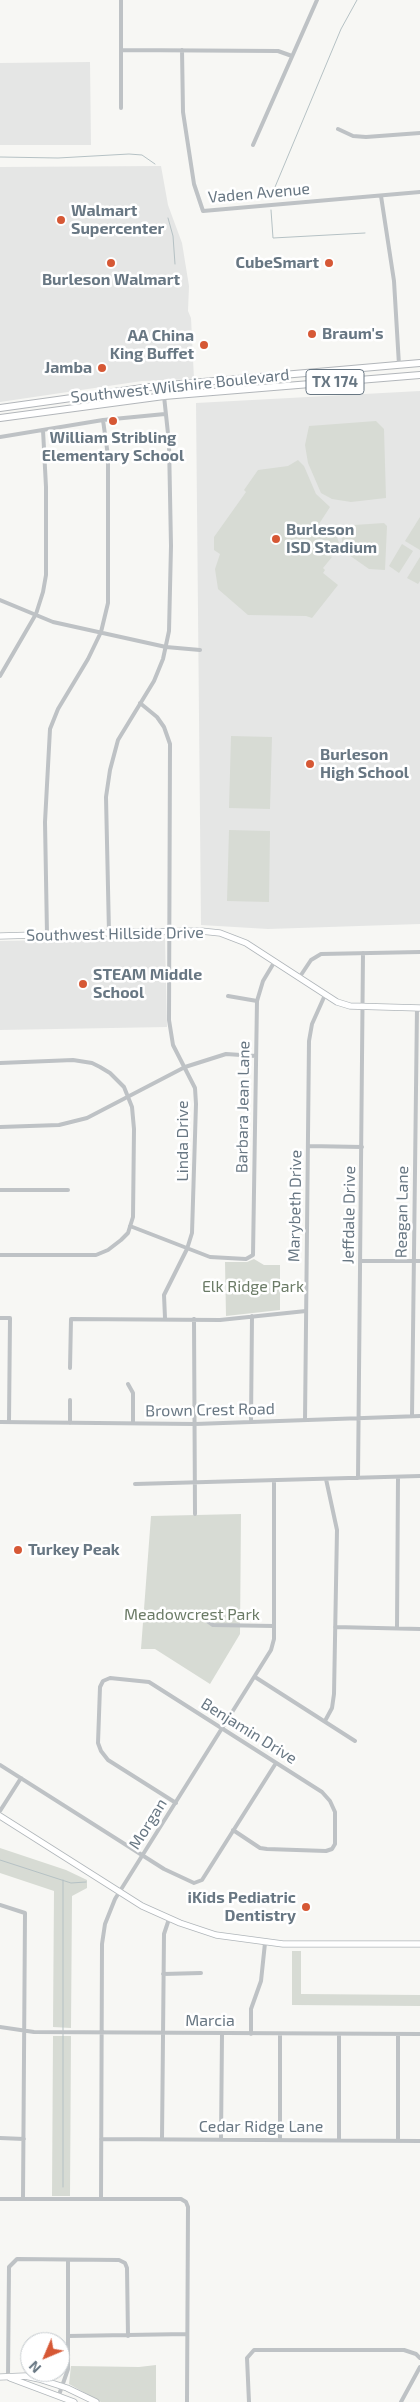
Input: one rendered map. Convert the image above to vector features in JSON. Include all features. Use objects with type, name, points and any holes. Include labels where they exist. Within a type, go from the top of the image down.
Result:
[{"type":"main road","name":"Southwest Wilshire Boulevard","points":[[0,408],[147,388],[420,363]]},
{"type":"main road","name":"Southwest Wilshire Boulevard","points":[[0,418],[164,396],[420,375]]},
{"type":"main road","points":[[249,378],[250,388]]},
{"type":"main road","points":[[106,403],[115,397],[142,394],[147,388]]},
{"type":"street","points":[[121,0],[121,108]]},
{"type":"street","points":[[253,145],[317,0]]},
{"type":"street","points":[[121,50],[278,51],[292,56]]},
{"type":"street","name":"Vaden Avenue","points":[[182,50],[183,112],[194,184],[203,211],[420,192]]},
{"type":"street","points":[[338,129],[353,136],[366,137],[420,132]]},
{"type":"street","points":[[381,196],[394,281],[399,365]]},
{"type":"street","points":[[109,933],[106,797],[110,770],[118,740],[154,681],[166,647],[169,631],[171,546],[169,444],[164,396]]},
{"type":"street","points":[[0,437],[103,420],[165,414]]},
{"type":"street","points":[[46,934],[45,822],[50,729],[58,709],[88,659],[101,632],[108,604],[108,456],[103,420]]},
{"type":"street","points":[[0,676],[36,614],[46,575],[46,487],[43,430]]},
{"type":"street","points":[[0,600],[53,622],[166,647],[200,650]]},
{"type":"street","name":"Linda Drive","points":[[140,703],[157,717],[164,728],[170,744],[169,1020],[173,1045],[195,1088],[196,1104],[194,1218],[187,1249],[164,1295],[164,1318]]},
{"type":"street","name":"Southwest Hillside Drive","points":[[0,936],[201,931],[226,935],[246,942],[325,995],[350,1006],[419,1008]]},
{"type":"street","points":[[299,978],[316,956],[420,952]]},
{"type":"street","name":"Jeffdale Drive","points":[[358,1478],[363,953]]},
{"type":"street","name":"Barbara Jean Lane","points":[[187,1249],[216,1258],[246,1259],[254,1253],[258,1001],[263,981],[275,961]]},
{"type":"street","name":"Marybeth Drive","points":[[305,1420],[310,1041],[312,1024],[325,995]]},
{"type":"street","points":[[228,996],[258,1001]]},
{"type":"street","name":"Reagan Lane","points":[[412,1416],[419,1008]]},
{"type":"street","points":[[0,1127],[59,1125],[87,1118],[185,1067],[226,1054],[256,1056]]},
{"type":"street","points":[[0,1063],[73,1060],[92,1063],[117,1080],[128,1096],[132,1107],[134,1129],[133,1217],[130,1226],[121,1240],[108,1250],[96,1255],[0,1255]]},
{"type":"street","points":[[308,1146],[362,1146]]},
{"type":"street","points":[[0,1190],[68,1190]]},
{"type":"street","points":[[130,1226],[187,1249]]},
{"type":"street","points":[[360,1261],[420,1261]]},
{"type":"street","points":[[70,1368],[71,1319],[194,1318],[220,1320],[306,1311]]},
{"type":"street","points":[[251,1422],[252,1316]]},
{"type":"street","points":[[0,1318],[10,1318],[9,1422]]},
{"type":"street","points":[[194,1318],[195,1514]]},
{"type":"street","points":[[128,1384],[133,1392],[133,1424]]},
{"type":"street","points":[[70,1400],[70,1423]]},
{"type":"street","name":"Brown Crest Road","points":[[0,1422],[195,1424],[420,1416]]},
{"type":"street","points":[[135,1484],[420,1476]]},
{"type":"street","points":[[397,1628],[398,1477]]},
{"type":"street","points":[[325,1720],[332,1708],[334,1694],[337,1530],[326,1479]]},
{"type":"street","name":"Morgan","points":[[101,2199],[102,1944],[105,1924],[120,1892],[271,1650],[274,1626],[274,1481]]},
{"type":"street","points":[[206,1620],[213,1625],[274,1626]]},
{"type":"street","points":[[335,1627],[420,1629]]},
{"type":"street","points":[[255,1677],[325,1720],[355,1741]]},
{"type":"street","name":"Benjamin Drive","points":[[176,1803],[108,1760],[101,1752],[98,1743],[100,1687],[103,1681],[110,1678],[149,1682],[322,1792],[330,1801],[335,1812],[335,1844],[332,1849],[326,1851],[260,1848],[233,1830]]},
{"type":"street","points":[[0,1765],[143,1856],[194,1883],[199,1882],[276,1763]]},
{"type":"street","points":[[0,1811],[21,1778]]},
{"type":"street","points":[[0,1816],[120,1892],[169,1919],[216,1935],[265,1943],[420,1944]]},
{"type":"street","points":[[0,1905],[25,1913],[23,2199]]},
{"type":"street","points":[[162,2139],[164,1934],[169,1919]]},
{"type":"street","points":[[252,2034],[251,2009],[261,1981],[265,1943]]},
{"type":"street","points":[[163,1974],[201,1973]]},
{"type":"street","name":"Marcia","points":[[0,2027],[24,2031],[102,2033],[420,2034]]},
{"type":"street","points":[[221,2139],[222,2034]]},
{"type":"street","points":[[398,2034],[398,2141]]},
{"type":"street","points":[[280,2035],[280,2140]]},
{"type":"street","points":[[339,2035],[339,2140]]},
{"type":"street","points":[[0,2138],[24,2139]]},
{"type":"street","name":"Cedar Ridge Lane","points":[[102,2139],[420,2141]]},
{"type":"street","points":[[0,2199],[181,2199],[186,2202],[188,2207],[187,2402]]},
{"type":"street","points":[[8,2377],[8,2267],[17,2259],[119,2260],[125,2263],[128,2268],[128,2336]]},
{"type":"street","points":[[68,2260],[68,2332]]},
{"type":"street","points":[[70,2336],[128,2336],[155,2333],[187,2334]]},
{"type":"street","points":[[248,2402],[247,2358],[254,2350],[404,2350],[416,2354],[420,2358]]},
{"type":"street","points":[[401,2402],[420,2367]]},
{"type":"street","points":[[0,2377],[32,2378],[63,2386],[96,2402]]},
{"type":"street","points":[[8,2377],[74,2402]]},
{"type":"street","points":[[59,2395],[64,2382]]},
{"type":"shaded area","points":[[90,62],[91,145],[0,145],[0,63]]},
{"type":"shaded area","points":[[161,166],[168,205],[182,243],[189,286],[188,311],[191,318],[194,379],[142,381],[0,402],[0,167]]},
{"type":"shaded area","name":"Burleson High School","points":[[420,391],[420,924],[268,929],[201,925],[196,403]]},
{"type":"shaded area","name":"STEAM Middle School","points":[[165,938],[167,1027],[0,1030],[0,941]]},
{"type":"green space","points":[[376,421],[384,429],[386,498],[351,502],[332,499],[321,493],[308,463],[305,445],[309,426]]},
{"type":"green space","name":"Burleson ISD Stadium","points":[[298,460],[304,466],[316,494],[330,507],[319,524],[337,537],[339,543],[330,556],[332,557],[323,568],[325,570],[323,573],[338,585],[312,618],[306,616],[248,615],[218,589],[215,569],[220,554],[214,550],[214,537],[246,492],[244,490],[258,470],[288,466]]},
{"type":"green space","points":[[420,517],[420,550],[405,541]]},
{"type":"green space","points":[[384,523],[387,526],[385,570],[369,569],[349,555],[343,545],[339,526]]},
{"type":"green space","points":[[402,544],[413,551],[399,573],[389,566]]},
{"type":"green space","points":[[420,557],[420,581],[418,584],[407,578]]},
{"type":"green space","points":[[231,736],[272,737],[270,809],[229,808]]},
{"type":"green space","points":[[229,830],[270,831],[269,902],[227,901]]},
{"type":"green space","name":"Elk Ridge Park","points":[[254,1259],[264,1265],[280,1265],[280,1310],[226,1316],[225,1262],[247,1262]]},
{"type":"green space","name":"Meadowcrest Park","points":[[241,1514],[240,1634],[210,1684],[155,1649],[141,1649],[151,1516]]},
{"type":"green space","points":[[0,1848],[66,1870],[87,1880],[87,1888],[72,1896],[71,2028],[53,2027],[54,1891],[0,1873]]},
{"type":"green space","points":[[292,1951],[301,1951],[301,1994],[420,1995],[420,2006],[292,2005]]},
{"type":"green space","points":[[53,2036],[71,2036],[70,2196],[52,2196]]},
{"type":"green space","points":[[156,2365],[156,2402],[101,2402],[69,2384],[71,2366],[139,2367]]},
{"type":"waterway","points":[[270,199],[341,29],[357,0]]},
{"type":"waterway","points":[[0,157],[58,158],[129,154],[142,155],[155,164]]},
{"type":"waterway","points":[[271,210],[273,238],[365,233]]},
{"type":"waterway","points":[[168,218],[173,236],[175,264]]},
{"type":"waterway","points":[[0,1860],[71,1883],[86,1882]]},
{"type":"waterway","points":[[63,1880],[63,2187]]},
{"type":"place","name":"Walmart Supercenter","points":[[61,220]]},
{"type":"place","name":"Burleson Walmart","points":[[111,263]]},
{"type":"place","name":"CubeSmart","points":[[329,263]]},
{"type":"place","name":"Braum's","points":[[312,334]]},
{"type":"place","name":"AA China King Buffet","points":[[204,345]]},
{"type":"place","name":"Jamba","points":[[102,368]]},
{"type":"place","name":"William Stribling Elementary School","points":[[113,421]]},
{"type":"place","name":"Burleson ISD Stadium","points":[[276,539]]},
{"type":"place","name":"Burleson High School","points":[[310,764]]},
{"type":"place","name":"STEAM Middle School","points":[[83,984]]},
{"type":"place","name":"Turkey Peak","points":[[18,1550]]},
{"type":"place","name":"iKids Pediatric Dentistry","points":[[306,1907]]}]
